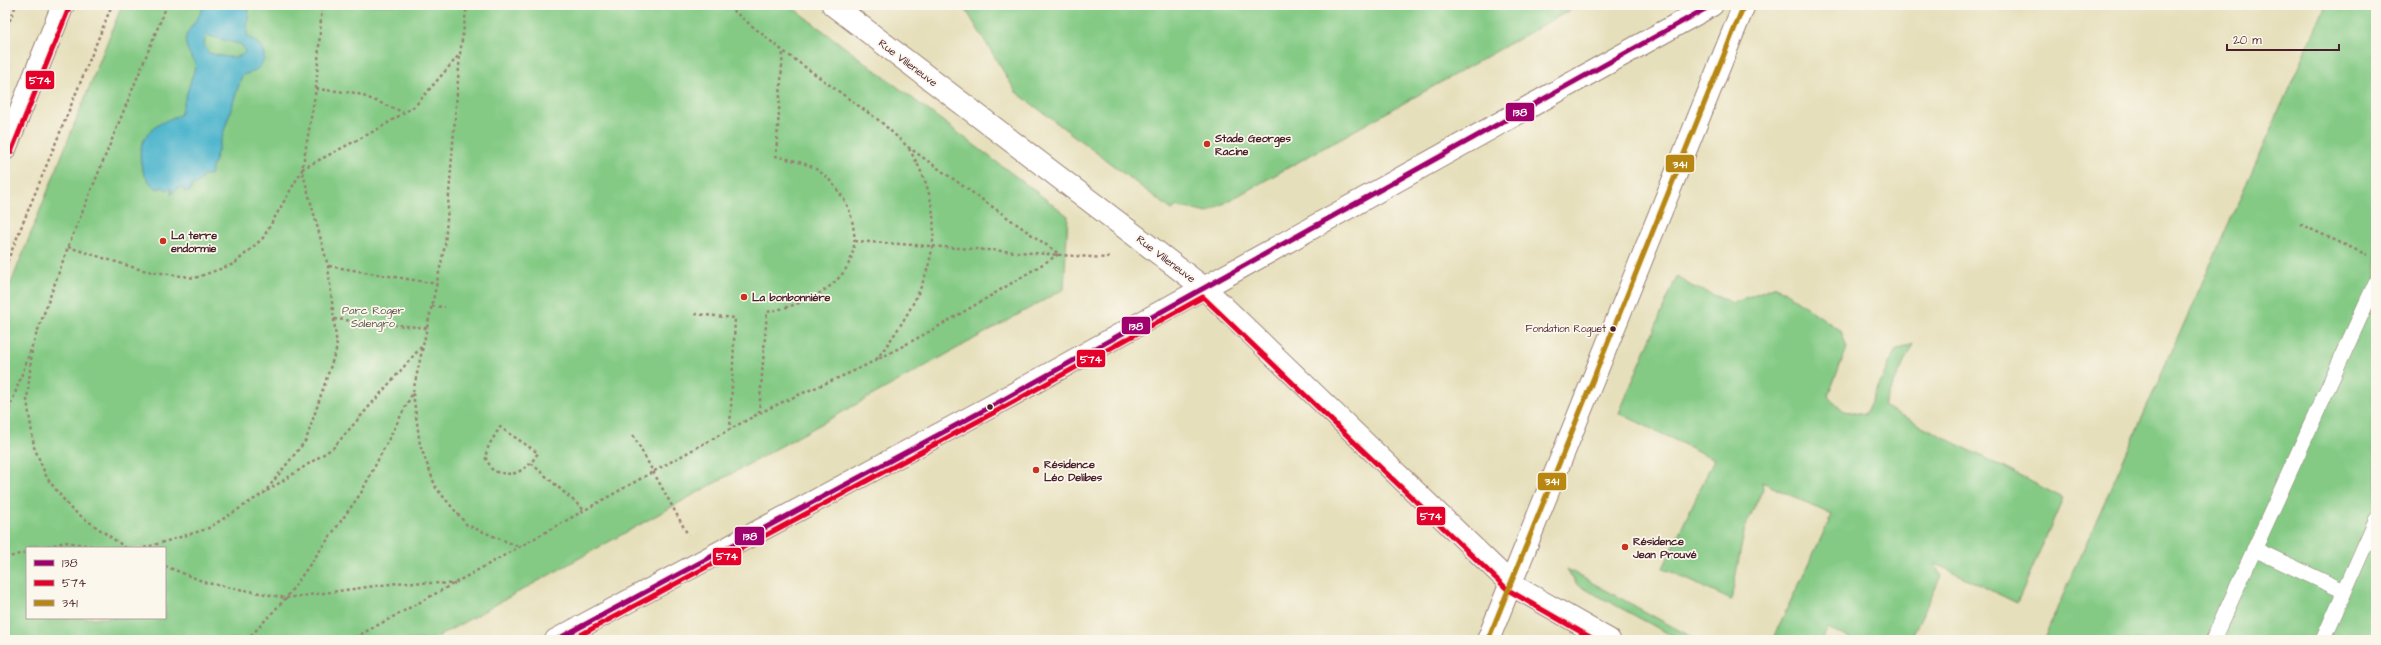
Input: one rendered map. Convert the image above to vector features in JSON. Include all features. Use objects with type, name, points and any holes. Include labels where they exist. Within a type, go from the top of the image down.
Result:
[{"type":"street","points":[[5,149],[63,5]]},
{"type":"street","name":"Rue Villeneuve","points":[[833,5],[1204,288],[1512,585],[1609,640]]},
{"type":"street","points":[[556,640],[992,406],[1712,5]]},
{"type":"street","points":[[1488,640],[1512,585],[1744,5]]},
{"type":"lane","points":[[2213,640],[2376,282]]},
{"type":"lane","points":[[2323,640],[2376,520]]},
{"type":"lane","points":[[2254,549],[2344,591]]},
{"type":"path","points":[[5,32],[16,5]]},
{"type":"path","points":[[5,267],[112,5]]},
{"type":"path","points":[[5,421],[68,247],[167,5]]},
{"type":"path","points":[[68,247],[142,270],[195,278],[234,264],[263,238],[302,170],[316,89],[322,5]]},
{"type":"path","points":[[247,640],[286,598],[361,492],[413,392],[445,245],[460,54],[468,5]]},
{"type":"path","points":[[726,5],[783,51],[881,122],[908,147],[1059,254]]},
{"type":"path","points":[[759,414],[767,312],[791,307],[816,296],[834,283],[848,267],[855,241],[851,211],[835,184],[810,165],[776,156],[783,51]]},
{"type":"path","points":[[302,170],[378,129],[403,112],[415,106],[460,54]]},
{"type":"path","points":[[316,89],[356,93],[403,112]]},
{"type":"path","points":[[875,361],[900,328],[917,299],[934,246],[933,216],[928,190],[921,168],[908,147]]},
{"type":"path","points":[[264,493],[306,440],[337,346],[328,266],[302,170]]},
{"type":"path","points":[[2300,224],[2369,256]]},
{"type":"path","points":[[855,241],[1106,258],[1142,241]]},
{"type":"path","points":[[350,640],[455,584],[518,546],[759,414],[875,361],[970,309],[1059,254]]},
{"type":"path","points":[[328,266],[437,284]]},
{"type":"path","points":[[432,306],[445,307]]},
{"type":"path","points":[[695,314],[735,318],[730,431]]},
{"type":"path","points":[[334,319],[427,328]]},
{"type":"path","points":[[147,547],[206,529],[333,448],[423,345]]},
{"type":"path","points":[[33,347],[27,400],[34,447],[47,478],[71,509],[125,547]]},
{"type":"path","points":[[413,392],[420,445],[436,488],[467,525],[518,546]]},
{"type":"path","points":[[500,427],[538,453],[531,462],[517,474],[506,474],[493,471],[485,457],[489,445],[500,427]]},
{"type":"path","points":[[633,435],[702,562]]},
{"type":"path","points":[[531,462],[584,510]]},
{"type":"path","points":[[46,547],[64,542],[99,547]]},
{"type":"path","points":[[5,558],[26,552]]},
{"type":"path","points":[[166,566],[207,583],[286,598],[405,582],[455,584]]},
{"type":"green space","name":"Parc Roger Salengro","points":[[122,5],[789,5],[1068,216],[1064,289],[432,640],[5,640],[5,298]]},
{"type":"green space","name":"Stade Georges Racine","points":[[963,5],[1579,5],[1207,213],[1177,206],[1172,210],[1016,92]]},
{"type":"green space","points":[[2326,5],[2376,5],[2376,640],[2043,640]]},
{"type":"green space","points":[[1677,276],[1691,286],[1733,303],[1776,286],[1841,331],[1847,348],[1828,396],[1844,411],[1865,415],[1895,351],[1913,344],[1883,406],[2063,498],[2017,603],[1934,563],[1941,576],[1910,640],[1853,640],[1828,628],[1822,640],[1772,640],[1832,515],[1762,482],[1763,489],[1745,527],[1731,600],[1663,568],[1714,459],[1619,413]]},
{"type":"green space","points":[[1567,569],[1697,640],[1680,640],[1576,584]]},
{"type":"water","points":[[204,5],[249,5],[247,36],[261,46],[264,52],[264,58],[262,64],[258,68],[242,75],[210,175],[204,175],[198,184],[193,184],[190,191],[184,192],[183,187],[175,190],[171,195],[171,188],[166,190],[163,187],[158,189],[147,179],[143,172],[140,154],[145,138],[150,132],[163,122],[180,115],[196,64],[186,45],[187,33],[200,15]],"holes":[[[206,35],[242,45],[245,52],[238,57],[209,53],[204,45]]]},
{"type":"transit line","name":"138","points":[[556,640],[992,406],[1712,5]]},
{"type":"transit line","name":"341","points":[[1488,640],[1744,5]]},
{"type":"transit line","name":"574","points":[[11,152],[69,8]]},
{"type":"transit line","name":"574","points":[[571,640],[995,412],[1203,297],[1508,590],[1595,640]]},
{"type":"place","name":"Stade Georges Racine","points":[[1207,144]]},
{"type":"place","name":"La terre endormie","points":[[163,241]]},
{"type":"place","name":"La bonbonnière","points":[[744,297]]},
{"type":"place","name":"Fondation Roguet","points":[[1613,329]]},
{"type":"place","name":"Résidence Léo Delibes","points":[[1036,470]]},
{"type":"place","name":"Résidence Jean Prouvé","points":[[1625,547]]}]
